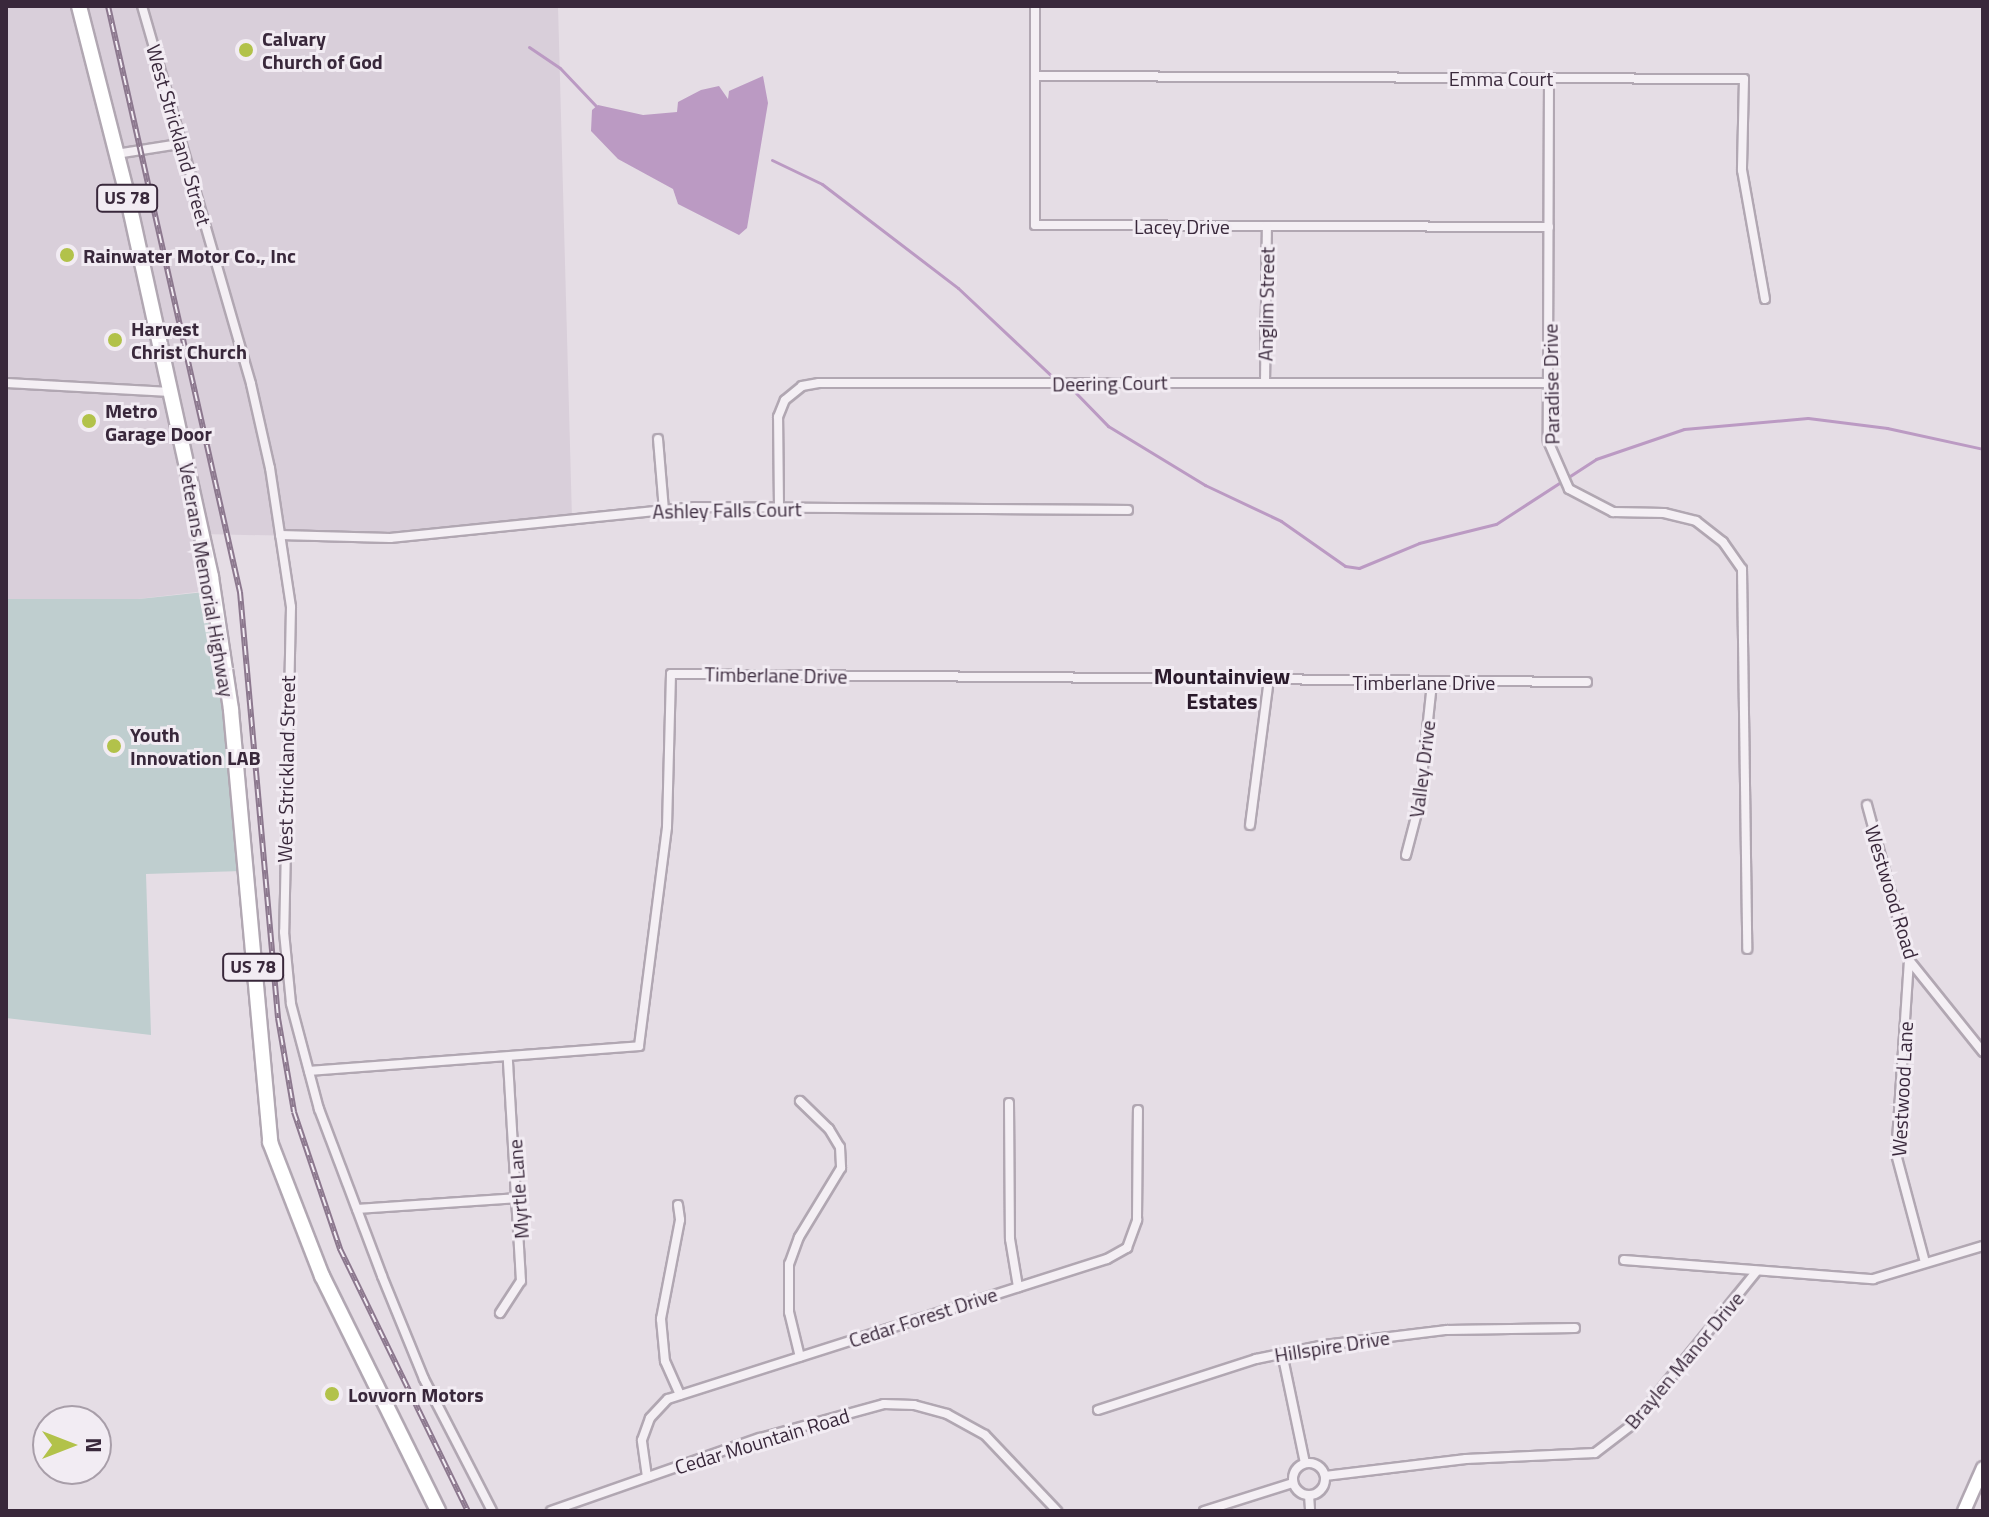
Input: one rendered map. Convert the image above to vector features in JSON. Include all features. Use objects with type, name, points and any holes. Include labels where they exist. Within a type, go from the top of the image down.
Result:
[{"type":"main road","name":"Veterans Memorial Highway","points":[[79,6],[116,154],[211,577],[231,710],[270,1142],[322,1276],[438,1511]]},
{"type":"street","name":"West Strickland Street","points":[[142,6],[179,144],[251,384],[291,607],[284,932],[291,1004],[309,1071],[357,1209],[424,1379],[492,1511]]},
{"type":"street","name":"Lacey Drive","points":[[1035,6],[1035,225],[1549,227]]},
{"type":"street","name":"Emma Court","points":[[1035,76],[1744,79],[1742,170],[1765,299]]},
{"type":"street","name":"Paradise Drive","points":[[1549,78],[1548,441],[1569,489],[1613,512],[1664,513],[1696,521],[1723,542],[1742,569],[1747,949]]},
{"type":"street","points":[[116,154],[179,144]]},
{"type":"street","name":"Anglim Street","points":[[1265,383],[1267,226]]},
{"type":"street","points":[[6,383],[171,392]]},
{"type":"street","name":"Deering Court","points":[[779,507],[778,417],[785,400],[802,386],[1550,383]]},
{"type":"street","points":[[658,439],[664,510]]},
{"type":"street","name":"Ashley Falls Court","points":[[280,535],[390,538],[664,510],[779,507],[1128,510]]},
{"type":"street","name":"Timberlane Drive","points":[[309,1071],[508,1060],[639,1046],[667,827],[671,674],[1587,682]]},
{"type":"street","points":[[1250,825],[1269,679]]},
{"type":"street","name":"Valley Drive","points":[[1406,855],[1416,826],[1432,683]]},
{"type":"street","name":"Westwood Road","points":[[1867,805],[1909,960],[1983,1052]]},
{"type":"street","name":"Westwood Lane","points":[[1909,960],[1896,1154],[1925,1262]]},
{"type":"street","name":"Myrtle Lane","points":[[500,1313],[521,1281],[519,1198],[508,1060]]},
{"type":"street","points":[[800,1101],[835,1138],[841,1168],[799,1237],[789,1264],[789,1312],[800,1357]]},
{"type":"street","points":[[1009,1103],[1010,1239],[1018,1287]]},
{"type":"street","name":"Cedar Forest Drive","points":[[647,1477],[642,1440],[650,1418],[668,1399],[1018,1287],[1127,1248],[1137,1220],[1138,1110]]},
{"type":"street","points":[[357,1209],[519,1198]]},
{"type":"street","points":[[678,1205],[680,1220],[661,1319],[665,1361],[680,1395]]},
{"type":"street","points":[[1624,1260],[1873,1279],[1983,1246]]},
{"type":"street","name":"Braylen Manor Drive","points":[[1325,1476],[1466,1459],[1595,1453],[1633,1424],[1756,1272]]},
{"type":"street","name":"Hillspire Drive","points":[[1098,1410],[1282,1353],[1447,1330],[1575,1328]]},
{"type":"street","points":[[1282,1353],[1305,1463]]},
{"type":"street","name":"Cedar Mountain Road","points":[[551,1511],[760,1438],[884,1404],[914,1405],[947,1414],[985,1435],[1057,1511]]},
{"type":"street","points":[[1293,1483],[1294,1473],[1305,1463],[1315,1464],[1325,1476],[1321,1490],[1309,1495]]},
{"type":"street","points":[[1964,1511],[1983,1468]]},
{"type":"street","points":[[1293,1483],[1309,1495],[1310,1511]]},
{"type":"street","points":[[1204,1511],[1293,1483]]},
{"type":"shaded area","points":[[6,6],[558,6],[572,519],[390,538],[202,534],[213,590],[138,599],[6,599]]},
{"type":"shaded area","points":[[763,76],[768,103],[747,228],[739,235],[678,204],[673,189],[618,159],[591,131],[592,110],[598,105],[643,115],[677,112],[678,102],[701,90],[719,86],[728,99],[729,91]]},
{"type":"shaded area","points":[[214,591],[242,871],[146,874],[151,1035],[6,1018],[6,599],[139,599]]},
{"type":"waterway","points":[[529,47],[560,68],[596,106]]},
{"type":"waterway","points":[[772,160],[822,184],[958,288],[1055,379]]},
{"type":"waterway","points":[[1074,391],[1108,426],[1205,485],[1281,521],[1345,566],[1359,568],[1419,543],[1496,524],[1596,459],[1684,429],[1808,418],[1887,428],[1983,449]]},
{"type":"railway","points":[[108,6],[240,592],[278,1018],[294,1112],[340,1249],[468,1511]]},
{"type":"place","name":"Calvary Church of God","points":[[246,50]]},
{"type":"place","name":"Rainwater Motor Co., Inc","points":[[67,255]]},
{"type":"place","name":"Harvest Christ Church","points":[[115,340]]},
{"type":"place","name":"Metro Garage Door","points":[[89,421]]},
{"type":"place","name":"Youth Innovation LAB","points":[[114,746]]},
{"type":"place","name":"Lovvorn Motors","points":[[332,1394]]},
{"type":"district","name":"Mountainview Estates","points":[[1222,688]]}]
